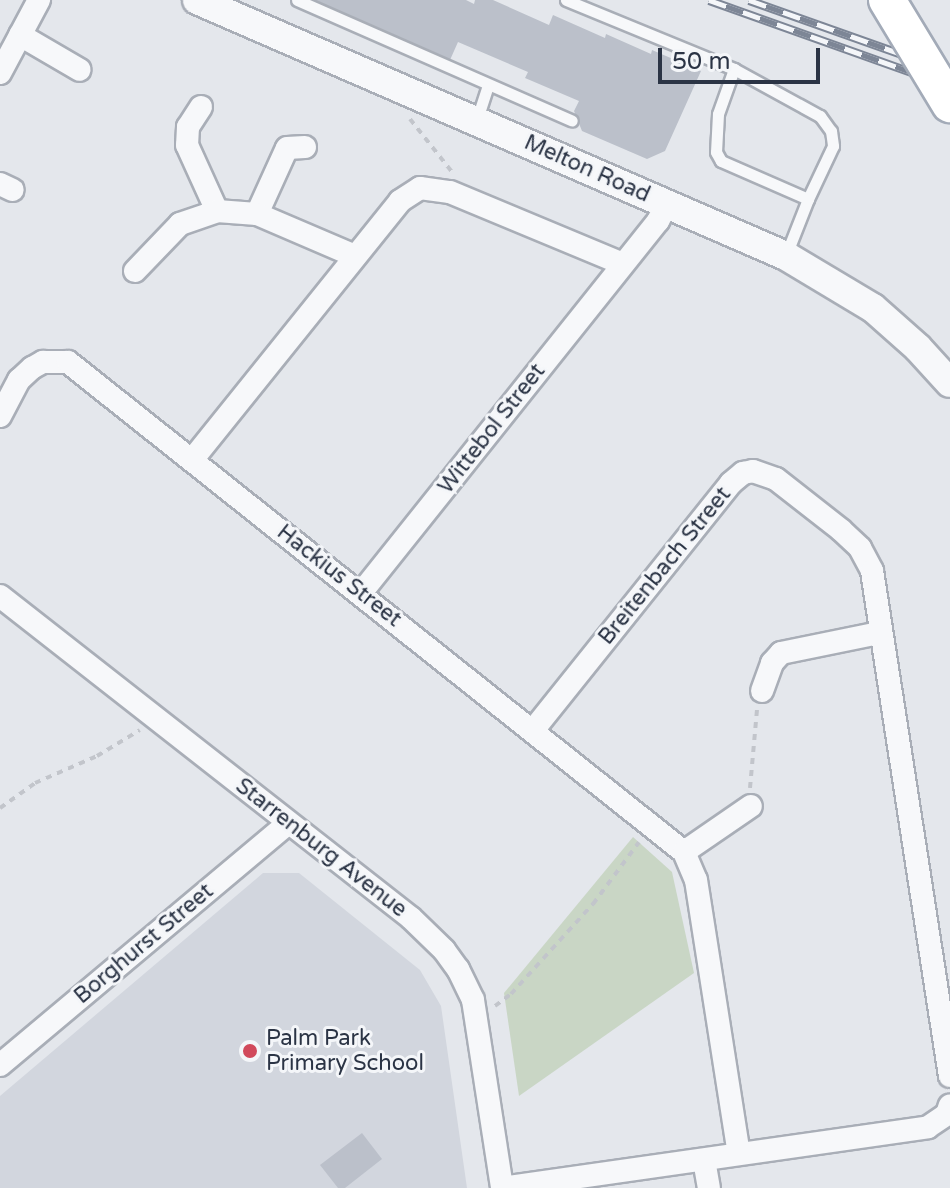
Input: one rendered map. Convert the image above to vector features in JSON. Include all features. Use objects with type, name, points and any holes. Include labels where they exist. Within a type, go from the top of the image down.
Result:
[{"type":"main road","points":[[887,0],[950,104]]},
{"type":"street","points":[[0,73],[39,0]]},
{"type":"street","name":"Melton Road","points":[[197,0],[786,256],[873,308],[918,348],[950,383]]},
{"type":"street","points":[[20,35],[80,70]]},
{"type":"street","points":[[201,107],[188,127],[187,145],[217,211]]},
{"type":"street","points":[[257,214],[287,148],[305,147]]},
{"type":"street","points":[[192,460],[400,201],[412,192],[429,188],[450,192],[623,264]]},
{"type":"street","name":"Wittebol Street","points":[[361,593],[623,264],[667,204]]},
{"type":"street","points":[[135,271],[180,224],[217,211],[257,214],[355,256]]},
{"type":"street","name":"Hackius Street","points":[[0,416],[19,380],[32,368],[43,362],[68,362],[534,729],[684,852]]},
{"type":"street","name":"Breitenbach Street","points":[[534,729],[731,483],[743,473],[766,473],[776,479],[860,548],[872,571],[879,633],[950,1076]]},
{"type":"street","name":"Starrenburg Avenue","points":[[0,596],[411,918],[444,950],[467,986],[478,1020],[502,1188]]},
{"type":"street","points":[[762,691],[772,663],[781,653],[879,633]]},
{"type":"street","points":[[739,1154],[696,880],[684,852],[751,806]]},
{"type":"street","name":"Borghurst Street","points":[[0,1065],[288,823]]},
{"type":"street","points":[[502,1188],[928,1127],[947,1114],[950,1105]]},
{"type":"street","points":[[704,1160],[709,1188]]},
{"type":"lane","points":[[297,0],[572,121]]},
{"type":"lane","points":[[566,0],[734,69],[809,109],[828,124],[834,138],[831,153],[808,199],[786,256]]},
{"type":"lane","points":[[734,69],[718,114],[717,156],[808,199]]},
{"type":"lane","points":[[476,119],[488,85]]},
{"type":"path","points":[[408,117],[460,182]]},
{"type":"path","points":[[751,806],[754,732],[762,691]]},
{"type":"path","points":[[0,808],[35,783],[134,736],[153,717]]},
{"type":"path","points":[[478,1020],[511,994],[593,904],[638,845],[647,822]]},
{"type":"shaded area","name":"Palm Park Primary School","points":[[263,873],[299,873],[420,970],[441,1006],[467,1188],[0,1188],[0,1096]]},
{"type":"green space","points":[[633,837],[672,872],[694,973],[519,1096],[504,993]]},
{"type":"building","points":[[313,0],[466,0],[474,4],[475,0],[493,0],[549,25],[553,15],[605,38],[606,34],[701,71],[665,151],[647,159],[582,131],[574,111],[579,101],[525,78],[528,72],[458,42],[450,60]]},
{"type":"building","points":[[362,1133],[382,1159],[345,1188],[338,1188],[320,1165]]},
{"type":"railway","points":[[709,0],[950,86]]},
{"type":"railway","points":[[749,0],[950,71]]},
{"type":"place","name":"Palm Park Primary School","points":[[250,1051]]}]
